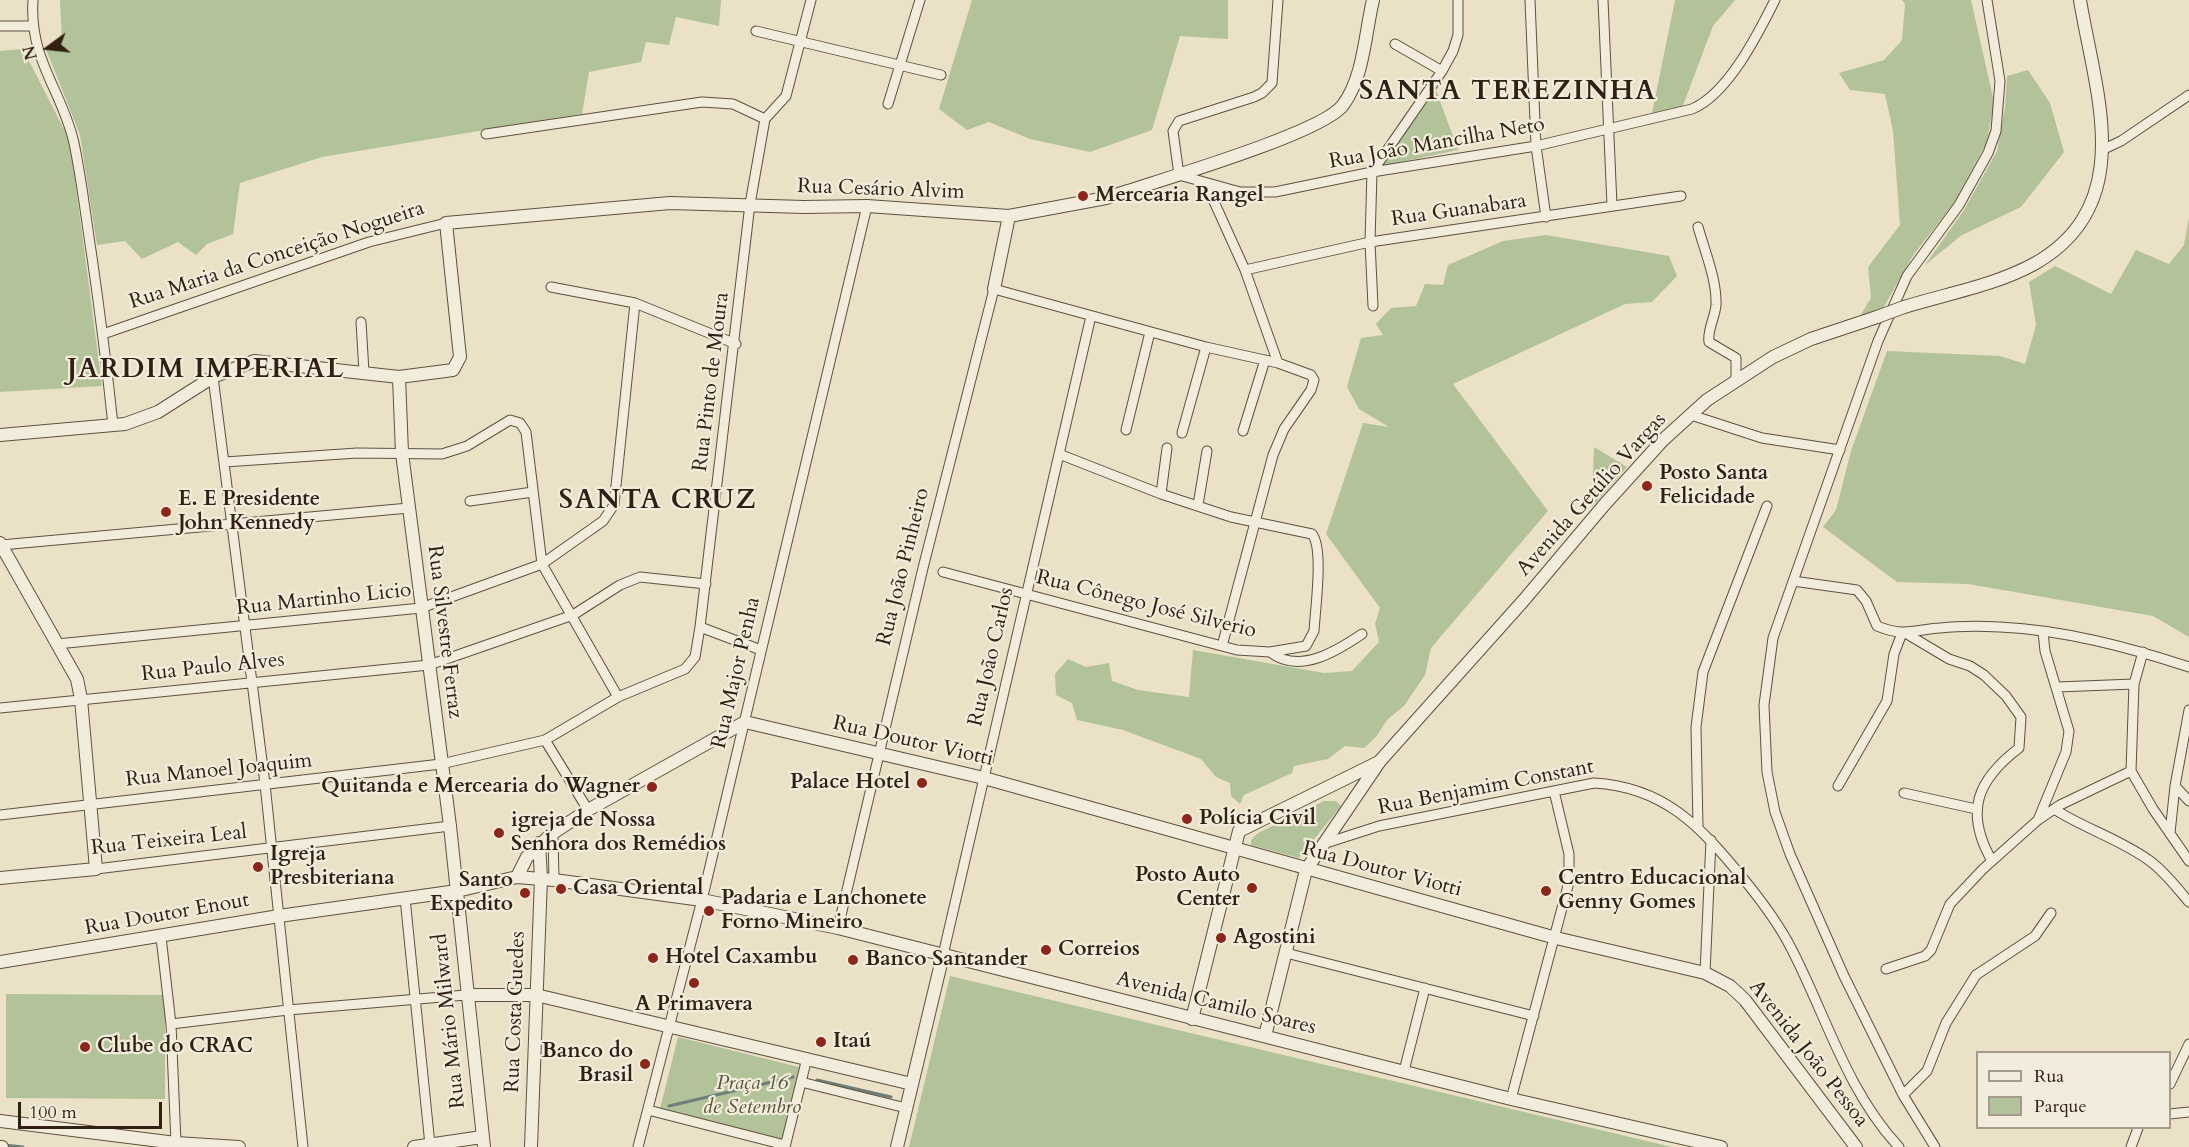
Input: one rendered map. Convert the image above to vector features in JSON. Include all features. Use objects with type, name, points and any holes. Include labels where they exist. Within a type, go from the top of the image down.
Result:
[{"type":"street","points":[[33,0],[32,26],[41,61],[74,142],[104,334],[113,425]]},
{"type":"street","points":[[486,134],[702,102],[733,104],[765,119],[786,96],[811,0]]},
{"type":"street","points":[[888,104],[902,67],[920,0]]},
{"type":"street","points":[[1179,175],[1173,132],[1179,121],[1254,97],[1272,83],[1278,0]]},
{"type":"street","name":"Rua Cesário Alvim","points":[[750,204],[804,207],[867,206],[1009,216],[1106,198],[1179,175],[1290,135],[1332,116],[1343,106],[1357,72],[1373,0]]},
{"type":"street","points":[[1373,306],[1370,243],[1372,172],[1442,71],[1458,35],[1458,0]]},
{"type":"street","points":[[1530,0],[1536,146],[1546,217]]},
{"type":"street","points":[[1603,0],[1612,205]]},
{"type":"street","name":"Rua João Mancilha Neto","points":[[1179,175],[1240,192],[1275,192],[1372,172],[1536,146],[1608,131],[1702,105],[1727,80],[1775,0]]},
{"type":"street","points":[[1935,1147],[1903,1095],[1812,907],[1774,812],[1763,733],[1765,684],[1773,638],[1874,350],[1907,276],[1963,198],[1996,131],[2000,81],[1987,0]]},
{"type":"street","name":"Avenida Getúlio Vargas","points":[[1380,761],[1663,440],[1736,379],[1773,357],[1811,339],[2033,265],[2066,240],[2090,203],[2100,178],[2104,149],[2100,110],[2080,0]]},
{"type":"street","points":[[0,26],[32,26]]},
{"type":"street","points":[[756,31],[941,75]]},
{"type":"street","points":[[1395,44],[1442,71]]},
{"type":"street","points":[[2104,149],[2121,141],[2189,95]]},
{"type":"street","name":"Rua Pinto de Moura","points":[[441,764],[545,740],[618,697],[685,669],[695,657],[736,344],[750,204],[765,119]]},
{"type":"street","points":[[1206,184],[1245,270],[1278,363]]},
{"type":"street","name":"Rua Guanabara","points":[[1245,270],[1370,243],[1681,196]]},
{"type":"street","name":"Rua Maria da Conceição Nogueira","points":[[104,334],[369,242],[446,223],[619,206],[670,203],[750,204]]},
{"type":"street","name":"Rua Major Penha","points":[[638,1147],[702,900],[867,206]]},
{"type":"street","name":"Rua João Pinheiro","points":[[837,928],[923,568],[994,289],[1009,216]]},
{"type":"street","points":[[0,435],[125,424],[158,412],[213,376],[254,361],[399,377],[449,371],[457,367],[460,357],[446,223]]},
{"type":"street","points":[[1698,227],[1715,293],[1716,305],[1708,336],[1709,342],[1736,358],[1736,379]]},
{"type":"street","points":[[551,287],[635,303],[736,344]]},
{"type":"street","points":[[994,289],[1206,347],[1278,363],[1306,371],[1314,380],[1284,429],[1268,470],[1222,646]]},
{"type":"street","name":"Rua Martinho Licio","points":[[57,644],[421,608],[542,564],[603,521],[614,505],[635,303]]},
{"type":"street","name":"Rua João Carlos","points":[[897,1147],[1091,316]]},
{"type":"street","points":[[361,322],[363,372]]},
{"type":"street","points":[[1126,430],[1150,332]]},
{"type":"street","points":[[1182,433],[1206,347]]},
{"type":"street","points":[[1243,431],[1265,360]]},
{"type":"street","points":[[213,376],[265,784],[303,1147]]},
{"type":"street","name":"Rua Silvestre Ferraz","points":[[399,377],[402,453],[457,891]]},
{"type":"street","points":[[1691,415],[1762,438],[1840,450]]},
{"type":"street","points":[[225,462],[357,453],[427,455],[456,452],[510,420],[520,423],[526,432],[542,564],[618,697]]},
{"type":"street","points":[[1161,494],[1167,448]]},
{"type":"street","points":[[1198,505],[1207,451]]},
{"type":"street","points":[[1059,454],[1161,494],[1255,523]]},
{"type":"street","points":[[470,501],[533,492]]},
{"type":"street","points":[[1698,827],[1696,727],[1701,681],[1767,506]]},
{"type":"street","points":[[96,869],[81,699],[74,672],[1,544],[409,508]]},
{"type":"street","name":"Rua Cônego José Silverio","points":[[943,572],[1250,652],[1270,652],[1306,646],[1314,632],[1318,556],[1315,537],[1306,532],[1255,523]]},
{"type":"street","name":"Rua Paulo Alves","points":[[0,708],[429,665],[573,615],[620,585],[640,577],[706,584]]},
{"type":"street","points":[[1793,581],[1857,590],[1866,601],[1877,626],[1905,634],[1941,655],[1984,675],[2007,696],[2021,717],[2019,748],[1995,766],[1976,809],[1982,841],[1992,861]]},
{"type":"street","points":[[700,627],[761,650]]},
{"type":"street","points":[[1905,634],[1941,628],[1971,627],[2043,632],[2143,652],[2189,667]]},
{"type":"street","points":[[2038,820],[2068,741],[2069,731],[2045,651],[2043,632]]},
{"type":"street","points":[[1270,652],[1286,660],[1314,659],[1339,650],[1362,634]]},
{"type":"street","points":[[1838,786],[1887,701],[1894,654],[1905,634]]},
{"type":"street","points":[[2143,652],[2134,684],[2131,771],[2189,861]]},
{"type":"street","points":[[2057,687],[2134,684]]},
{"type":"street","points":[[2170,833],[2175,786],[2189,710]]},
{"type":"street","points":[[517,877],[527,857],[553,833],[588,810],[745,722]]},
{"type":"street","name":"Rua Doutor Viotti","points":[[745,722],[984,778],[1306,870],[1556,938],[1705,973],[1730,986]]},
{"type":"street","points":[[545,740],[588,810]]},
{"type":"street","points":[[1215,844],[1380,761]]},
{"type":"street","points":[[1265,1036],[1306,870],[1380,761]]},
{"type":"street","name":"Rua Manoel Joaquim","points":[[0,815],[441,764]]},
{"type":"street","points":[[1886,969],[1925,956],[1931,950],[1950,904],[1992,861],[2038,820],[2057,807],[2131,771]]},
{"type":"street","name":"Rua Benjamim Constant","points":[[1323,844],[1379,826],[1594,783],[1625,787],[1653,796],[1680,812],[1698,827],[1756,894],[1791,946],[1851,1080],[1880,1125],[1899,1147]]},
{"type":"street","points":[[1335,784],[1346,792],[1351,804]]},
{"type":"street","points":[[2175,786],[2189,801]]},
{"type":"street","points":[[1511,1099],[1556,938],[1570,870],[1554,791]]},
{"type":"street","points":[[2048,792],[2057,807],[2069,819],[2120,842],[2152,862],[2189,902]]},
{"type":"street","points":[[1904,793],[1976,809]]},
{"type":"street","name":"Rua Teixeira Leal","points":[[0,878],[272,849],[450,826]]},
{"type":"street","points":[[1192,1019],[1239,831]]},
{"type":"street","points":[[547,879],[553,833]]},
{"type":"street","points":[[1705,973],[1711,840]]},
{"type":"street","name":"Rua Costa Guedes","points":[[531,1147],[536,995],[547,879],[540,843]]},
{"type":"street","name":"Rua Doutor Enout","points":[[0,962],[279,916],[457,891],[517,877],[547,879]]},
{"type":"street","name":"Avenida Camilo Soares","points":[[547,879],[702,900],[837,928],[1511,1099],[1721,1147]]},
{"type":"street","name":"Rua Mário Milward","points":[[457,891],[483,1142]]},
{"type":"street","points":[[405,898],[430,1145]]},
{"type":"street","points":[[1903,1095],[1928,1071],[1946,1023],[1976,975],[2035,936],[2051,913]]},
{"type":"street","points":[[161,937],[171,1024],[176,1143]]},
{"type":"street","points":[[1286,953],[1534,1017]]},
{"type":"street","name":"Avenida João Pessoa","points":[[1730,986],[1761,1022],[1856,1147]]},
{"type":"street","points":[[1404,1071],[1425,988]]},
{"type":"street","points":[[171,1024],[288,1010],[466,995],[536,995],[912,1084]]},
{"type":"street","points":[[2171,1080],[2189,1044]]},
{"type":"street","points":[[648,1110],[785,1146],[807,1058]]},
{"type":"street","points":[[801,1082],[906,1108]]},
{"type":"street","points":[[2171,1114],[2189,1112]]},
{"type":"street","points":[[0,1121],[176,1143],[239,1147]]},
{"type":"street","points":[[2131,1147],[2138,1129]]},
{"type":"street","points":[[414,1147],[483,1142]]},
{"type":"green space","points":[[60,0],[721,0],[719,26],[676,17],[669,45],[646,42],[641,62],[589,72],[582,114],[322,157],[240,183],[233,234],[207,244],[196,255],[178,242],[142,259],[125,241],[97,245],[80,135],[46,49],[62,41]]},
{"type":"green space","points":[[972,0],[1228,0],[1228,39],[1180,36],[1152,130],[1090,152],[1030,139],[989,122],[967,130],[939,109]]},
{"type":"green space","points":[[1675,0],[1735,0],[1713,26],[1682,108],[1652,113]]},
{"type":"green space","points":[[1902,0],[1971,0],[1994,102],[1987,142],[1954,203],[1914,254],[1882,310],[1860,316],[1871,298],[1868,267],[1900,225],[1893,131],[1885,94],[1850,90],[1839,73],[1884,60],[1902,40],[1905,4]]},
{"type":"green space","points":[[23,49],[70,141],[102,386],[0,392],[0,51]]},
{"type":"green space","points":[[2028,70],[2050,103],[2064,152],[2021,207],[1962,235],[1925,265],[1964,210],[1997,151],[2005,108],[2007,76]]},
{"type":"green space","points":[[1436,90],[1458,150],[1381,166]]},
{"type":"green space","points":[[2189,218],[2189,637],[2153,616],[1968,584],[1897,582],[1823,527],[1836,510],[1851,451],[1887,351],[2000,356],[2025,364],[2036,325],[2029,282],[2055,266],[2111,294],[2136,250],[2169,264],[2184,245]]},
{"type":"green space","points":[[1546,235],[1669,256],[1677,276],[1652,302],[1625,304],[1453,384],[1548,511],[1431,648],[1425,675],[1404,706],[1387,720],[1376,737],[1364,748],[1345,746],[1328,759],[1294,766],[1292,773],[1244,795],[1240,804],[1231,796],[1230,783],[1216,777],[1201,759],[1123,730],[1077,720],[1072,703],[1056,695],[1055,674],[1068,659],[1086,667],[1109,663],[1112,681],[1138,690],[1189,697],[1193,650],[1324,673],[1352,671],[1379,642],[1375,624],[1380,608],[1326,534],[1363,423],[1389,427],[1359,409],[1347,387],[1361,338],[1383,335],[1376,324],[1391,308],[1416,306],[1425,284],[1443,285],[1448,265],[1503,241]]},
{"type":"green space","points":[[1594,447],[1627,467],[1592,507]]},
{"type":"green space","points":[[1324,801],[1336,801],[1341,806],[1299,858],[1251,845],[1251,840],[1258,833]]},
{"type":"green space","points":[[950,976],[1672,1147],[909,1147]]},
{"type":"green space","name":"Clube do CRAC","points":[[6,994],[165,995],[165,1099],[6,1098]]},
{"type":"green space","name":"Praça 16 de Setembro","points":[[678,1037],[803,1068],[781,1144],[659,1113]]},
{"type":"waterway","points":[[669,1106],[793,1077]]},
{"type":"waterway","points":[[817,1080],[891,1097]]},
{"type":"waterway","points":[[4,1145],[23,1147]]},
{"type":"place","name":"Mercearia Rangel","points":[[1083,196]]},
{"type":"place","name":"Posto Santa Felicidade","points":[[1647,486]]},
{"type":"place","name":"E. E Presidente John Kennedy","points":[[166,512]]},
{"type":"place","name":"Palace Hotel","points":[[922,783]]},
{"type":"place","name":"Quitanda e Mercearia do Wagner","points":[[652,787]]},
{"type":"place","name":"Polícia Civil","points":[[1187,819]]},
{"type":"place","name":"igreja de Nossa Senhora dos Remédios","points":[[499,833]]},
{"type":"place","name":"Igreja Presbiteriana","points":[[258,867]]},
{"type":"place","name":"Posto Auto Center","points":[[1252,888]]},
{"type":"place","name":"Casa Oriental","points":[[561,889]]},
{"type":"place","name":"Centro Educacional Genny Gomes","points":[[1546,891]]},
{"type":"place","name":"Santo Expedito","points":[[525,893]]},
{"type":"place","name":"Padaria e Lanchonete Forno Mineiro","points":[[709,911]]},
{"type":"place","name":"Agostini","points":[[1221,938]]},
{"type":"place","name":"Correios","points":[[1046,950]]},
{"type":"place","name":"Hotel Caxambu","points":[[653,958]]},
{"type":"place","name":"Banco Santander","points":[[853,960]]},
{"type":"place","name":"A Primavera","points":[[694,983]]},
{"type":"place","name":"Itaú","points":[[821,1042]]},
{"type":"place","name":"Clube do CRAC","points":[[85,1047]]},
{"type":"place","name":"Banco do Brasil","points":[[645,1064]]},
{"type":"district","name":"SANTA TEREZINHA","points":[[1508,93]]},
{"type":"district","name":"JARDIM IMPERIAL","points":[[206,371]]},
{"type":"district","name":"SANTA CRUZ","points":[[658,502]]}]
